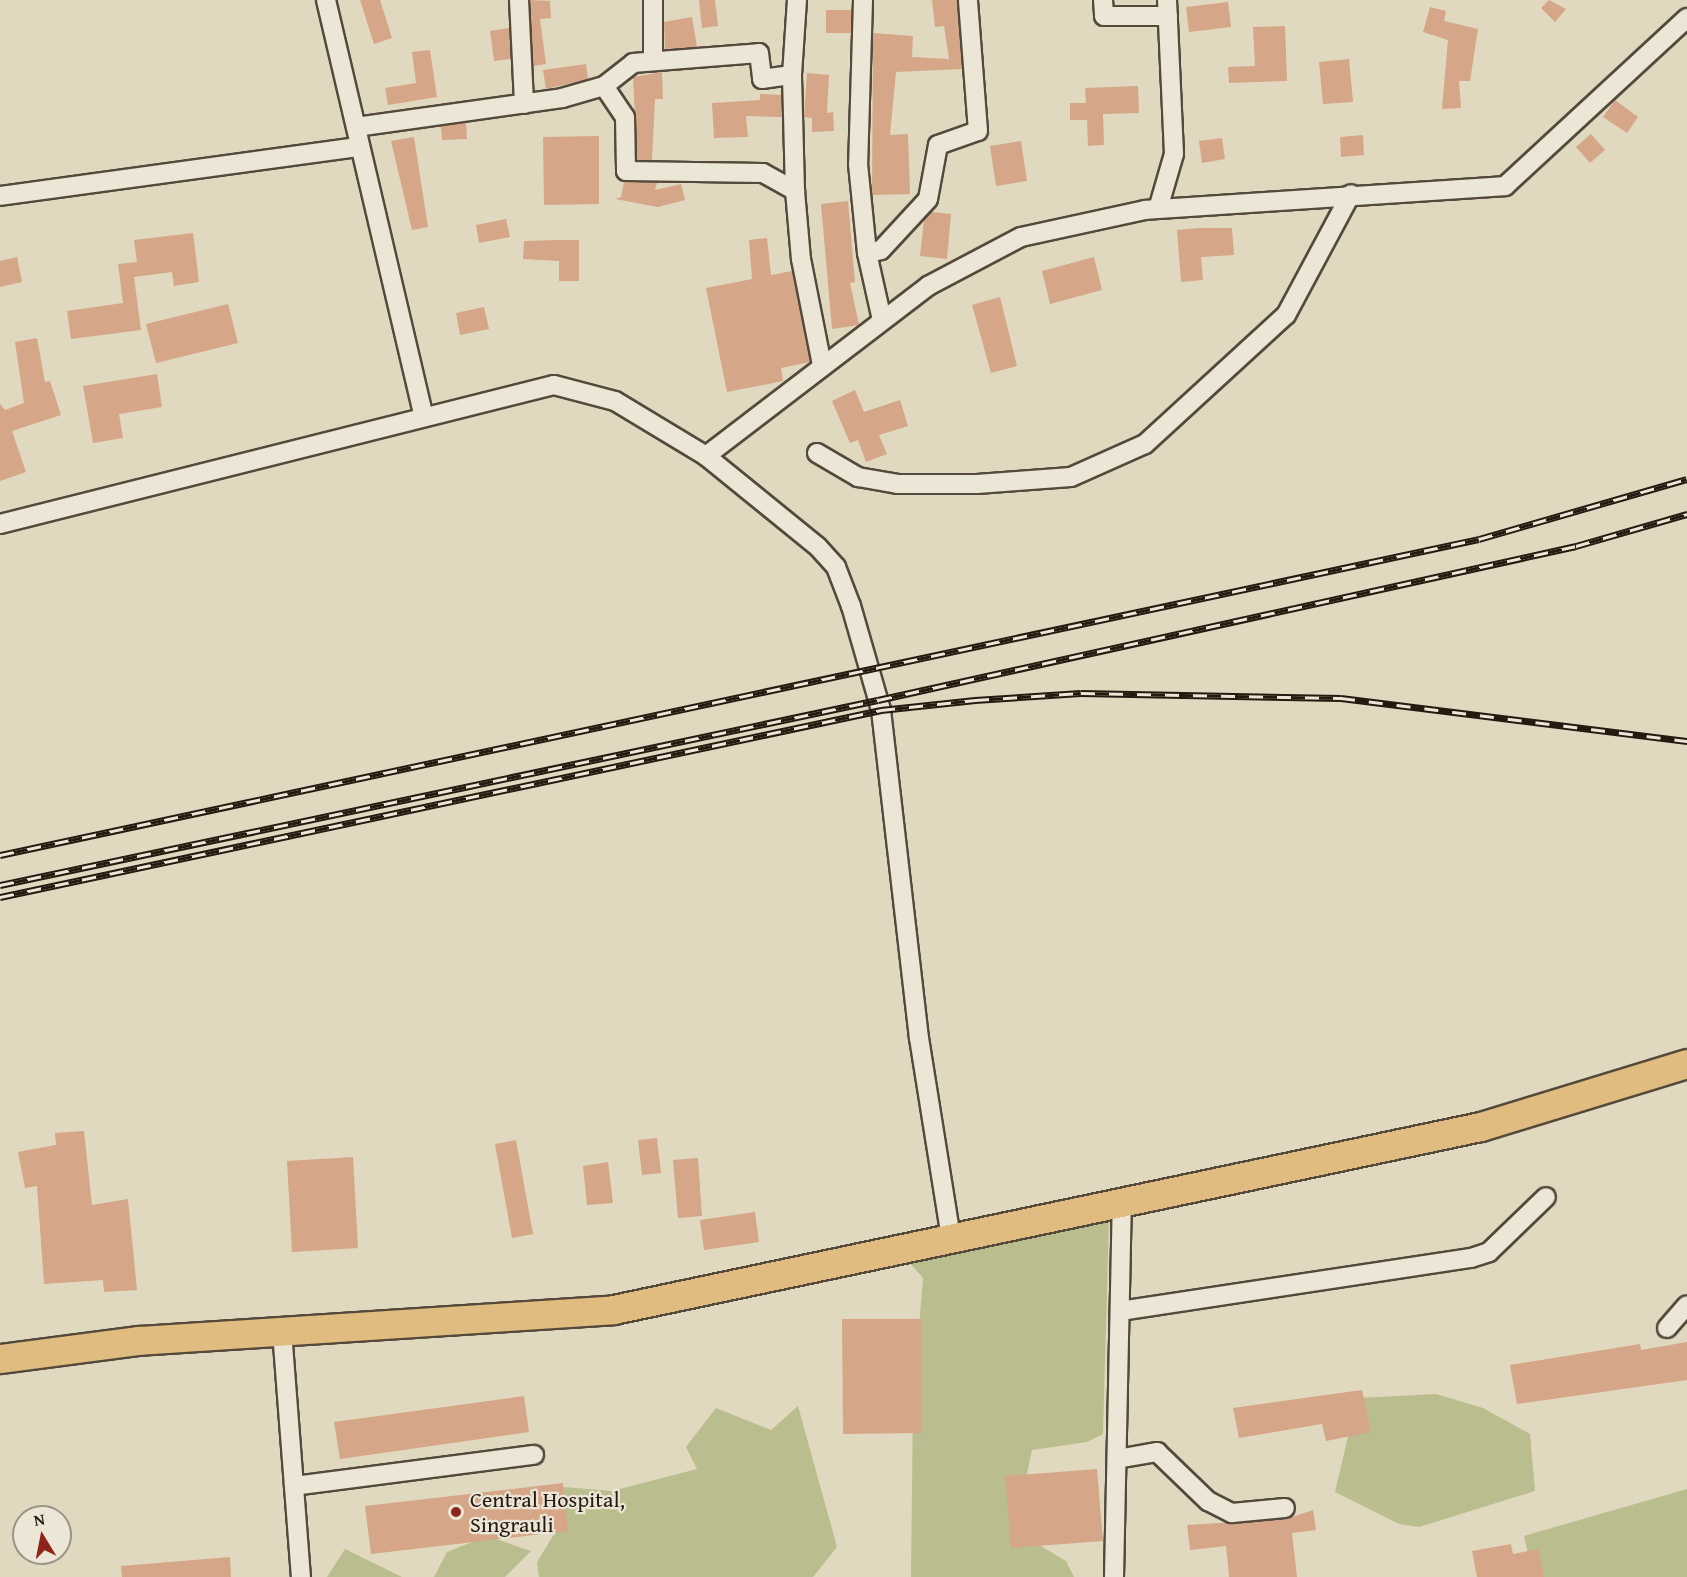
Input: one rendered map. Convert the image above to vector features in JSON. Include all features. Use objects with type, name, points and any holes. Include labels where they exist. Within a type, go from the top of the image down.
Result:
[{"type":"main road","points":[[0,1359],[282,1331],[614,1310],[1481,1127],[1687,1064]]},
{"type":"street","points":[[326,0],[423,414]]},
{"type":"street","points":[[519,0],[524,104]]},
{"type":"street","points":[[653,0],[653,54]]},
{"type":"street","points":[[797,0],[792,75],[795,191],[801,259],[822,365]]},
{"type":"street","points":[[862,0],[858,164],[867,253],[882,320]]},
{"type":"street","points":[[867,253],[881,250],[928,199],[938,145],[978,131],[968,0]]},
{"type":"street","points":[[1103,0],[1104,16],[1168,8],[1174,154],[1158,209]]},
{"type":"street","points":[[706,456],[928,286],[1021,237],[1158,209],[1351,194],[1505,186],[1687,18]]},
{"type":"street","points":[[356,127],[524,104],[604,86],[633,63],[759,52],[762,79],[792,75]]},
{"type":"street","points":[[604,86],[625,117],[626,171],[763,173],[795,191]]},
{"type":"street","points":[[0,196],[360,147]]},
{"type":"street","points":[[816,453],[858,477],[897,484],[977,484],[1071,477],[1145,444],[1286,315],[1351,194]]},
{"type":"street","points":[[0,524],[423,414],[554,385],[615,401],[706,456],[818,547],[836,567],[851,606],[881,710],[919,1038],[951,1238]]},
{"type":"street","points":[[1120,1311],[1471,1258],[1489,1252],[1546,1197]]},
{"type":"street","points":[[1114,1577],[1122,1202]]},
{"type":"street","points":[[1667,1328],[1687,1305]]},
{"type":"street","points":[[282,1331],[301,1577]]},
{"type":"street","points":[[1117,1459],[1157,1452],[1208,1501],[1232,1513],[1285,1508]]},
{"type":"street","points":[[294,1486],[534,1455]]},
{"type":"green space","points":[[1109,1219],[1103,1434],[1087,1442],[1032,1450],[1015,1531],[1066,1561],[1074,1577],[911,1577],[913,1401],[923,1278],[908,1261]]},
{"type":"green space","points":[[1436,1394],[1483,1408],[1530,1434],[1535,1491],[1419,1527],[1399,1524],[1335,1492],[1357,1398]]},
{"type":"green space","points":[[798,1406],[837,1547],[813,1577],[539,1577],[537,1562],[556,1531],[551,1486],[612,1491],[697,1469],[686,1447],[716,1408],[771,1430]]},
{"type":"green space","points":[[1687,1489],[1687,1577],[1533,1577],[1524,1536]]},
{"type":"green space","points":[[487,1536],[531,1551],[505,1577],[434,1577],[447,1552]]},
{"type":"green space","points":[[345,1549],[402,1577],[327,1577]]},
{"type":"building","points":[[360,0],[380,0],[392,38],[374,44]]},
{"type":"building","points":[[530,0],[550,1],[551,18],[540,19],[546,64],[533,66]]},
{"type":"building","points":[[699,0],[715,0],[718,26],[702,28]]},
{"type":"building","points":[[932,0],[957,0],[962,69],[896,72],[890,135],[908,134],[910,194],[872,195],[873,33],[913,36],[912,57],[949,59],[944,26],[935,27]]},
{"type":"building","points":[[1549,0],[1566,9],[1555,22],[1541,8]]},
{"type":"building","points":[[1228,2],[1231,27],[1189,32],[1186,7]]},
{"type":"building","points":[[1430,7],[1446,11],[1444,21],[1478,29],[1470,81],[1459,81],[1461,108],[1442,109],[1448,40],[1423,32]]},
{"type":"building","points":[[826,10],[851,10],[851,33],[826,33]]},
{"type":"building","points":[[692,17],[697,47],[665,49],[664,22]]},
{"type":"building","points":[[1285,26],[1287,81],[1229,83],[1228,67],[1255,66],[1253,27]]},
{"type":"building","points":[[509,28],[511,59],[494,61],[490,31]]},
{"type":"building","points":[[430,50],[437,97],[388,105],[385,88],[416,83],[412,52]]},
{"type":"building","points":[[1349,59],[1353,102],[1323,104],[1319,62]]},
{"type":"building","points":[[586,64],[588,79],[546,89],[543,70]]},
{"type":"building","points":[[662,72],[663,99],[655,99],[652,160],[637,160],[633,77]]},
{"type":"building","points":[[807,73],[829,75],[827,113],[833,112],[834,131],[812,132],[812,118],[804,117]]},
{"type":"building","points":[[1138,86],[1139,113],[1103,114],[1104,145],[1088,146],[1087,120],[1070,120],[1070,103],[1086,103],[1085,88]]},
{"type":"building","points":[[760,94],[781,95],[782,117],[746,116],[748,137],[714,138],[712,103],[760,100]]},
{"type":"building","points":[[1615,100],[1638,117],[1627,133],[1603,117]]},
{"type":"building","points":[[466,123],[467,139],[442,140],[441,126]]},
{"type":"building","points":[[1591,134],[1605,150],[1590,163],[1576,147]]},
{"type":"building","points":[[1363,135],[1364,155],[1341,157],[1340,137]]},
{"type":"building","points":[[599,136],[599,204],[544,205],[543,137]]},
{"type":"building","points":[[414,137],[428,227],[412,230],[391,141]]},
{"type":"building","points":[[1222,138],[1225,159],[1202,163],[1199,141]]},
{"type":"building","points":[[1021,141],[1027,181],[996,186],[990,146]]},
{"type":"building","points":[[624,182],[657,183],[655,190],[681,184],[685,200],[658,207],[615,199],[621,197]]},
{"type":"building","points":[[848,201],[855,282],[850,283],[859,325],[832,329],[821,204]]},
{"type":"building","points":[[931,212],[951,214],[947,259],[920,256],[924,220]]},
{"type":"building","points":[[506,219],[510,237],[479,243],[476,225]]},
{"type":"building","points":[[1232,228],[1234,255],[1201,257],[1203,280],[1181,282],[1177,230]]},
{"type":"building","points":[[193,233],[199,282],[174,286],[172,272],[134,277],[141,330],[71,339],[67,311],[123,303],[118,264],[137,262],[134,240]]},
{"type":"building","points":[[767,238],[771,275],[792,271],[810,362],[781,368],[783,381],[727,392],[706,288],[752,279],[749,240]]},
{"type":"building","points":[[579,240],[579,281],[559,281],[559,261],[523,259],[524,241]]},
{"type":"building","points":[[17,257],[22,282],[0,287],[0,261]]},
{"type":"building","points":[[1094,257],[1102,290],[1050,304],[1042,271]]},
{"type":"building","points":[[1000,297],[1017,366],[991,373],[972,305]]},
{"type":"building","points":[[228,304],[238,343],[156,363],[146,324]]},
{"type":"building","points":[[484,307],[489,329],[460,335],[456,313]]},
{"type":"building","points":[[37,338],[45,382],[50,381],[61,415],[12,431],[26,472],[0,481],[0,404],[5,410],[24,403],[15,342]]},
{"type":"building","points":[[157,374],[162,407],[119,414],[123,438],[93,443],[83,386]]},
{"type":"building","points":[[855,390],[864,412],[900,400],[908,426],[879,435],[887,454],[866,462],[858,440],[850,443],[832,401]]},
{"type":"building","points":[[84,1131],[92,1205],[128,1199],[137,1290],[104,1292],[103,1280],[44,1284],[37,1186],[25,1188],[18,1152],[56,1145],[55,1133]]},
{"type":"building","points":[[657,1138],[661,1173],[642,1175],[638,1140]]},
{"type":"building","points":[[516,1140],[533,1234],[512,1238],[495,1144]]},
{"type":"building","points":[[353,1157],[358,1248],[292,1252],[287,1161]]},
{"type":"building","points":[[698,1158],[702,1216],[678,1218],[673,1160]]},
{"type":"building","points":[[608,1162],[613,1203],[587,1205],[583,1166]]},
{"type":"building","points":[[755,1212],[759,1242],[704,1250],[700,1220]]},
{"type":"building","points":[[842,1319],[921,1319],[922,1433],[843,1434]]},
{"type":"building","points":[[1687,1342],[1687,1380],[1517,1404],[1510,1365],[1640,1344],[1641,1350]]},
{"type":"building","points":[[1362,1390],[1371,1432],[1326,1441],[1322,1424],[1239,1438],[1233,1408]]},
{"type":"building","points":[[524,1396],[529,1432],[340,1459],[334,1422]]},
{"type":"building","points":[[1097,1469],[1103,1541],[1011,1548],[1005,1476]]},
{"type":"building","points":[[563,1483],[568,1531],[371,1554],[365,1506]]},
{"type":"building","points":[[1313,1510],[1316,1530],[1292,1533],[1297,1577],[1229,1577],[1226,1546],[1190,1550],[1187,1525],[1286,1519]]},
{"type":"building","points":[[1511,1544],[1513,1554],[1538,1549],[1544,1577],[1477,1577],[1472,1551]]},
{"type":"building","points":[[230,1557],[231,1577],[122,1577],[121,1566]]},
{"type":"railway","points":[[0,855],[1479,539],[1687,479]]},
{"type":"railway","points":[[0,885],[878,700],[1576,546],[1687,514]]},
{"type":"railway","points":[[0,897],[881,710],[975,700],[1081,693],[1341,698],[1687,741]]},
{"type":"place","name":"Central Hospital, Singrauli","points":[[456,1512]]}]
